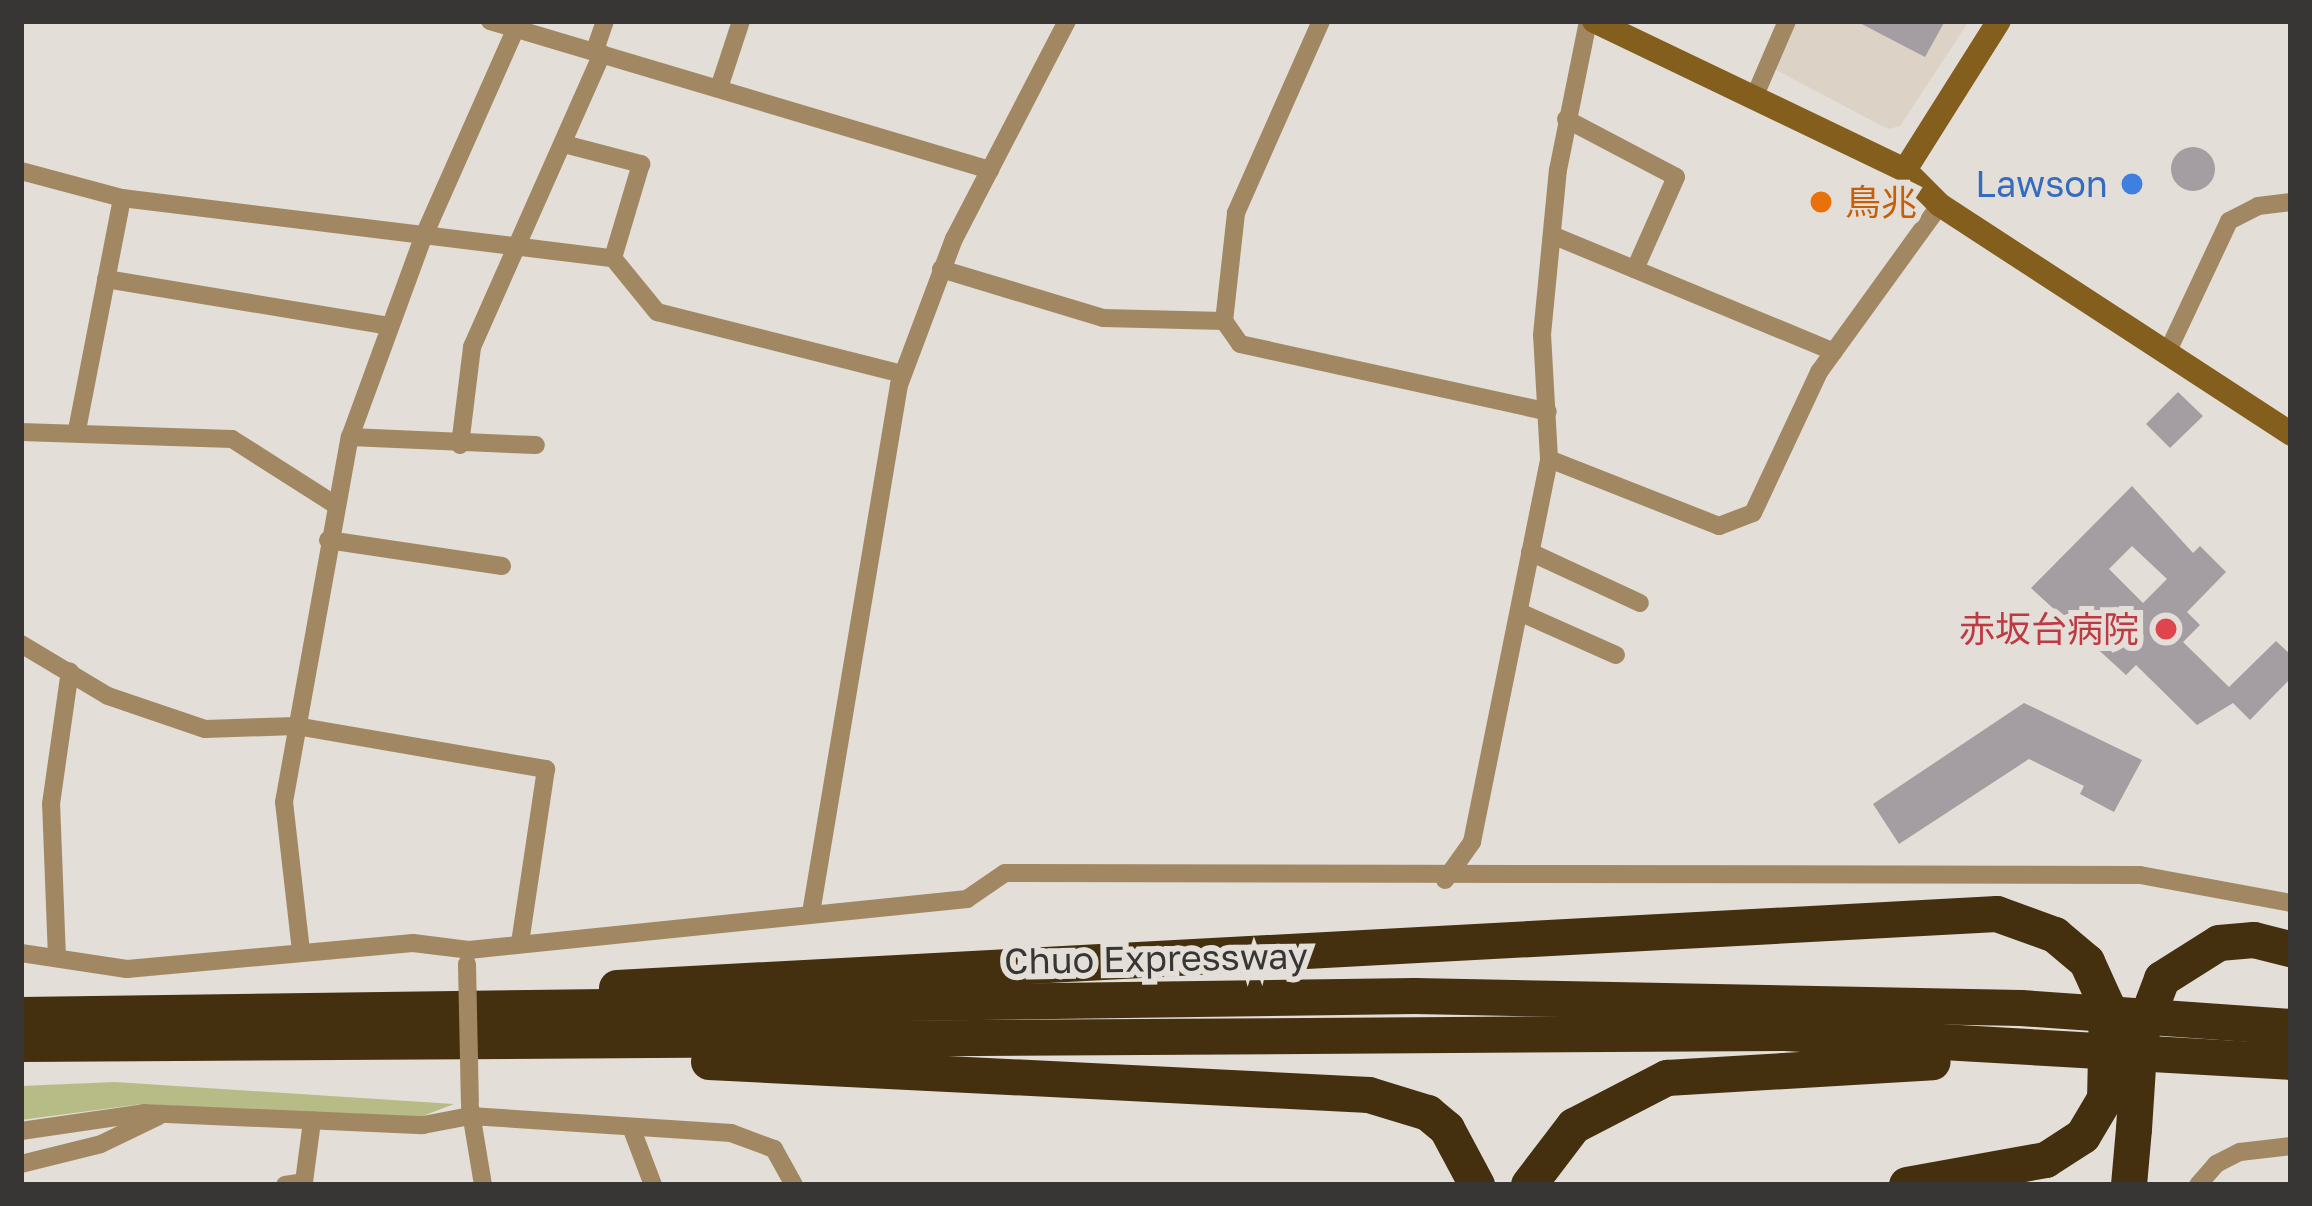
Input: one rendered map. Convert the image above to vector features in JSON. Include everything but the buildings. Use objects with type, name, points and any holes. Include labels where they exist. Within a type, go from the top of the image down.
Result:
[{"type":"highway","points":[[242,1016],[767,974],[1997,914],[2055,935],[2087,962],[2107,1006],[2105,1099],[2083,1136],[2046,1160],[1907,1185]]},
{"type":"highway","points":[[2129,1185],[2140,1037],[2162,980],[2219,943],[2254,940],[2291,949]]},
{"type":"highway","name":"Chuo Expressway","points":[[21,1015],[242,1016],[1415,996],[2021,1007],[2287,1050]]},
{"type":"highway","name":"Chuo Expressway","points":[[21,1044],[1762,1033],[2287,1050]]},
{"type":"highway","points":[[339,1045],[1369,1095],[1415,1107],[1448,1129],[1478,1185]]},
{"type":"highway","points":[[1529,1185],[1574,1126],[1667,1078],[1790,1065],[2287,1050]]},
{"type":"street","points":[[490,21],[518,24],[990,170]]},
{"type":"street","points":[[460,445],[464,372],[513,248],[564,144],[604,21]]},
{"type":"street","points":[[719,88],[741,21]]},
{"type":"street","points":[[811,913],[902,374],[941,269],[1067,21]]},
{"type":"street","points":[[1321,21],[1236,213],[1224,321],[1240,344],[1548,412]]},
{"type":"street","points":[[1445,880],[1472,842],[1549,459],[1542,335],[1566,119],[1591,21],[1756,93],[1905,170],[1940,205],[2291,434]]},
{"type":"street","points":[[1756,93],[1787,21]]},
{"type":"street","points":[[1905,170],[1999,21]]},
{"type":"street","points":[[301,951],[284,802],[334,504],[350,437],[422,240],[518,24]]},
{"type":"street","points":[[1566,119],[1676,177],[1635,269]]},
{"type":"street","points":[[564,144],[641,164],[613,258]]},
{"type":"street","points":[[21,171],[122,198],[422,240],[613,258],[657,312],[902,374]]},
{"type":"street","points":[[76,430],[122,198]]},
{"type":"street","points":[[2167,353],[2229,221],[2258,206],[2291,202]]},
{"type":"street","points":[[1549,459],[1719,526],[1753,514],[1834,352],[1940,205]]},
{"type":"street","points":[[1552,235],[1834,352]]},
{"type":"street","points":[[941,269],[1103,318],[1224,321]]},
{"type":"street","points":[[106,279],[390,326]]},
{"type":"street","points":[[21,432],[76,430],[232,440],[334,504]]},
{"type":"street","points":[[350,437],[536,445]]},
{"type":"street","points":[[328,540],[502,566]]},
{"type":"street","points":[[1530,552],[1640,603]]},
{"type":"street","points":[[1519,612],[1616,655]]},
{"type":"street","points":[[21,644],[108,696],[205,729],[296,726],[546,769],[520,942]]},
{"type":"street","points":[[57,958],[51,804],[70,671]]},
{"type":"street","points":[[21,952],[127,969],[413,943],[468,957],[520,942],[968,899],[1005,873],[1445,880],[2140,875],[2291,903]]},
{"type":"street","points":[[468,957],[470,1109],[483,1185]]},
{"type":"street","points":[[21,1131],[163,1114],[423,1125],[470,1109],[761,1139],[794,1185]]},
{"type":"street","points":[[21,1164],[101,1144],[163,1114]]},
{"type":"street","points":[[285,1185],[304,1182],[312,1121]]},
{"type":"street","points":[[631,1127],[653,1185]]},
{"type":"street","points":[[2198,1185],[2216,1163],[2240,1152],[2291,1146]]},
{"type":"shaded area","points":[[1795,21],[1969,21],[1900,126],[1888,129],[1774,69]]},
{"type":"green space","points":[[115,1082],[454,1104],[415,1119],[142,1104],[21,1120],[21,1086]]},
{"type":"place","name":"Lawson","points":[[2132,184]]},
{"type":"place","name":"鳥兆","points":[[1821,202]]},
{"type":"place","name":"赤坂台病院","points":[[2166,629]]}]
